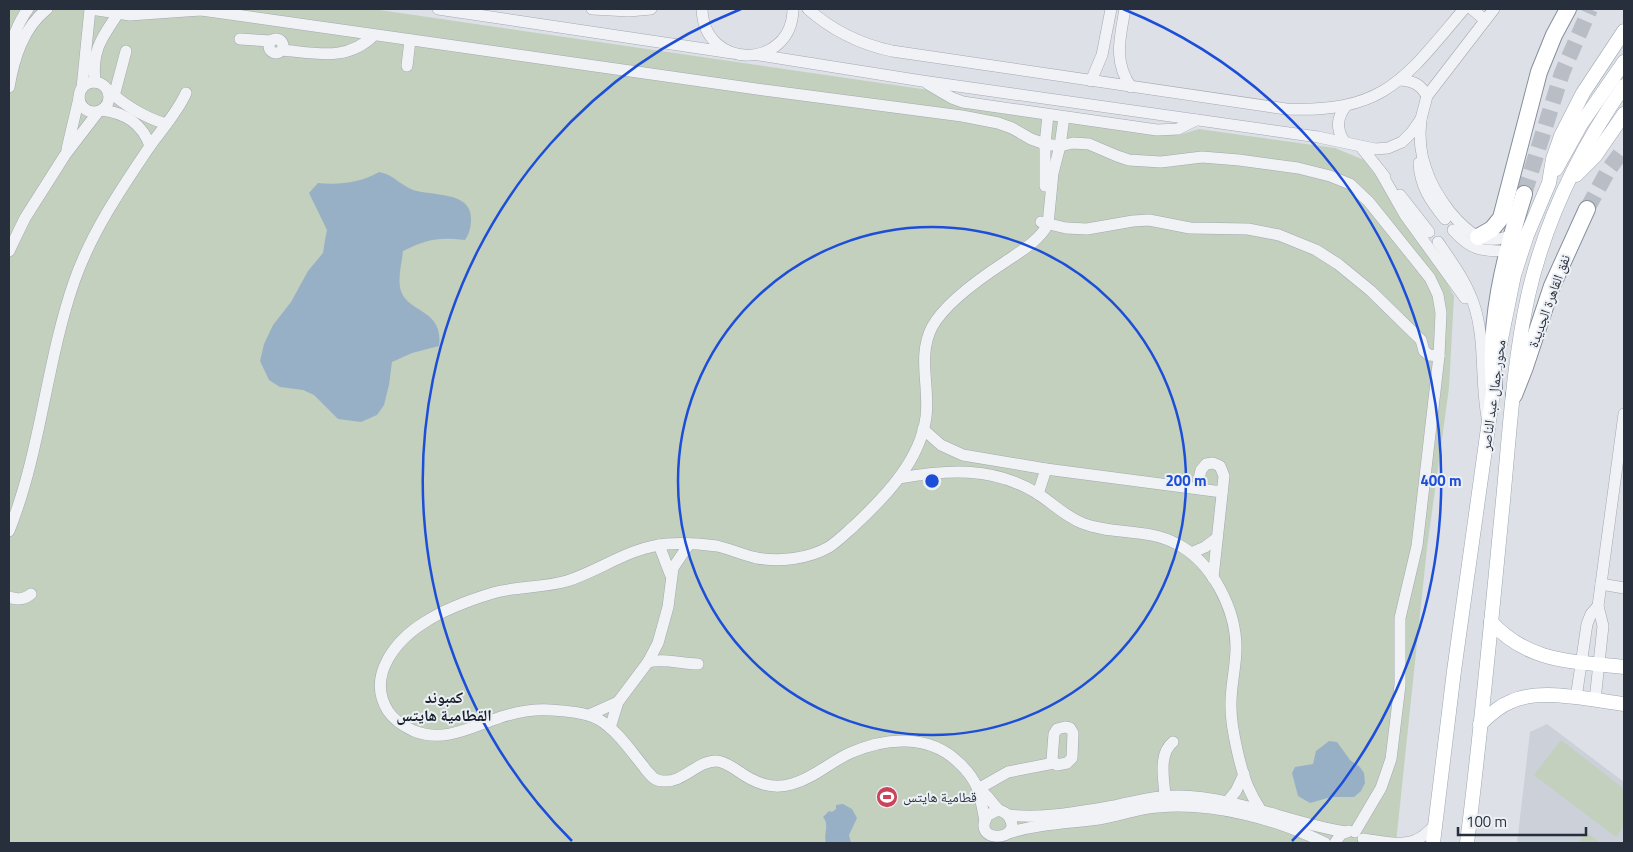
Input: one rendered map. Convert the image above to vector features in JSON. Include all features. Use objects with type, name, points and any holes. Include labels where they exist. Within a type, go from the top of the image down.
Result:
[{"type":"highway","points":[[1478,237],[1492,229],[1501,218],[1539,72],[1551,41],[1568,9]]},
{"type":"highway","points":[[1494,389],[1492,362],[1494,322],[1498,295],[1524,194]]},
{"type":"highway","name":"نفق القاهرة الجديدة","points":[[1514,395],[1552,286],[1587,209]]},
{"type":"main road","name":"محور جمال عبد الناصر","points":[[1433,843],[1454,671],[1488,427],[1503,322],[1514,275],[1527,235],[1549,183],[1556,148],[1571,114],[1595,73],[1624,31]]},
{"type":"main road","points":[[1549,183],[1581,124],[1624,62]]},
{"type":"main road","points":[[1568,181],[1602,120],[1624,86]]},
{"type":"main road","name":"محور جمال عبد الناصر","points":[[1467,843],[1514,395],[1528,296],[1544,241],[1568,181],[1595,156],[1624,114]]},
{"type":"main road","points":[[1491,622],[1505,636],[1530,651],[1549,658],[1624,667]]},
{"type":"main road","points":[[1480,724],[1497,709],[1519,698],[1544,695],[1624,704]]},
{"type":"street","points":[[9,84],[9,58],[12,42],[19,24],[28,9]]},
{"type":"street","points":[[9,84],[18,51],[25,36],[34,21],[47,9]]},
{"type":"street","points":[[66,155],[81,93],[91,9],[144,15],[197,10],[962,116],[1012,128],[1031,139],[1045,144],[1060,146],[1073,143],[1090,144],[1117,156],[1141,161],[1161,162],[1202,157],[1256,162],[1298,168],[1330,176],[1350,184],[1369,202],[1430,278],[1440,304],[1441,329],[1417,546],[1400,618],[1400,685],[1391,759],[1381,788],[1357,837]]},
{"type":"street","points":[[438,9],[732,54],[759,55],[922,81],[1344,141],[1361,147],[1375,149],[1388,148],[1402,142],[1412,132],[1421,118]]},
{"type":"street","points":[[592,9],[629,11],[651,9]]},
{"type":"street","points":[[702,9],[706,30],[713,40],[732,54]]},
{"type":"street","points":[[759,55],[771,50],[781,41],[789,30],[793,18],[793,9]]},
{"type":"street","points":[[808,9],[826,24],[841,33],[874,47],[1131,87],[1286,108],[1324,109],[1346,106],[1369,99],[1401,80],[1464,9]]},
{"type":"street","points":[[1091,81],[1104,49],[1112,9]]},
{"type":"street","points":[[1125,9],[1119,53],[1122,71],[1131,87]]},
{"type":"street","points":[[1472,9],[1485,20]]},
{"type":"street","points":[[1445,220],[1432,204],[1422,182],[1419,166],[1421,118],[1427,96],[1494,9]]},
{"type":"street","points":[[95,82],[93,66],[97,46],[120,11]]},
{"type":"street","points":[[240,40],[270,41],[269,46],[272,51],[277,53],[282,50],[340,54],[355,49],[374,35]]},
{"type":"street","points":[[407,66],[410,40]]},
{"type":"street","points":[[9,251],[24,218],[66,155],[108,103],[110,92],[126,51]]},
{"type":"street","points":[[1401,80],[1417,83],[1427,96]]},
{"type":"street","points":[[922,81],[963,102],[1064,118],[1168,130],[1188,125],[1196,120]]},
{"type":"street","points":[[150,146],[141,128],[131,119],[117,113],[88,111],[83,108],[81,93],[86,85],[95,82],[104,86],[143,115],[166,124]]},
{"type":"street","points":[[9,531],[16,514],[30,465],[61,325],[74,282],[98,229],[186,93]]},
{"type":"street","points":[[1344,141],[1338,123],[1339,117],[1346,106]]},
{"type":"street","points":[[1044,226],[1045,144],[1048,115]]},
{"type":"street","points":[[1008,833],[1011,824],[1003,812],[987,795],[978,789],[966,771],[949,755],[931,744],[910,741],[878,744],[854,751],[807,779],[789,786],[761,784],[749,779],[722,762],[714,761],[677,778],[662,781],[654,778],[619,736],[602,722],[589,715],[556,710],[522,711],[448,735],[431,736],[404,727],[394,719],[386,708],[381,696],[380,684],[382,671],[398,644],[425,622],[441,613],[498,592],[544,586],[571,579],[623,555],[659,545],[689,544],[720,547],[756,558],[791,559],[810,555],[829,547],[843,536],[875,506],[898,478],[916,448],[926,418],[924,355],[926,340],[932,327],[945,310],[974,284],[1027,247],[1044,226],[1064,118]]},
{"type":"street","points":[[1420,142],[1426,169],[1437,194],[1465,229],[1478,237],[1492,240],[1512,235]]},
{"type":"street","points":[[1361,147],[1429,232]]},
{"type":"street","points":[[1380,171],[1405,215],[1461,292],[1479,326]]},
{"type":"street","points":[[1044,226],[1086,229],[1149,220],[1190,228],[1248,229],[1279,235],[1316,250],[1338,264],[1371,291],[1421,340],[1424,351],[1429,355],[1439,356]]},
{"type":"street","points":[[1453,230],[1475,249],[1508,251]]},
{"type":"street","points":[[1438,242],[1464,282],[1474,303],[1479,326],[1482,382],[1488,427]]},
{"type":"street","points":[[1421,340],[1425,335],[1441,329]]},
{"type":"street","points":[[1595,700],[1602,633],[1602,619],[1598,606],[1624,414]]},
{"type":"street","points":[[923,429],[934,441],[955,452],[1046,469],[1222,492]]},
{"type":"street","points":[[1197,488],[1203,467],[1206,464],[1213,463],[1220,466],[1224,472],[1213,578]]},
{"type":"street","points":[[1038,494],[1046,469]]},
{"type":"street","points":[[898,478],[961,471],[1016,483],[1038,494],[1062,514],[1083,524],[1156,536],[1178,544],[1191,553],[1213,578],[1230,611],[1235,628],[1236,649],[1231,707],[1234,729],[1248,788],[1260,809]]},
{"type":"street","points":[[1191,553],[1205,547],[1217,538]]},
{"type":"street","points":[[610,728],[618,702],[648,662],[658,643],[668,607],[671,576],[676,560],[689,544]]},
{"type":"street","points":[[659,545],[671,576]]},
{"type":"street","points":[[1601,584],[1624,588]]},
{"type":"street","points":[[9,597],[16,599],[24,598],[32,594]]},
{"type":"street","points":[[1576,698],[1586,629],[1591,614],[1598,606]]},
{"type":"street","points":[[658,643],[668,660]]},
{"type":"street","points":[[648,662],[668,660],[682,664],[698,664]]},
{"type":"street","points":[[589,715],[618,702]]},
{"type":"street","points":[[1165,796],[1164,756],[1166,748],[1173,742]]},
{"type":"street","points":[[978,789],[999,776],[1014,770],[1054,763]]},
{"type":"street","points":[[1228,801],[1236,791],[1244,774]]},
{"type":"street","points":[[978,789],[986,831],[991,835],[1002,836],[1030,827],[1101,818],[1170,806],[1223,811],[1258,818],[1287,827],[1325,843]]},
{"type":"street","points":[[984,822],[988,815],[1003,812],[1035,816],[1075,812],[1165,796],[1199,797],[1228,801],[1260,809],[1357,837]]},
{"type":"street","points":[[1335,843],[1341,834],[1394,843],[1416,841],[1435,825]]},
{"type":"shaded area","points":[[1547,724],[1624,782],[1624,843],[1517,843],[1530,732]]},
{"type":"green space","points":[[9,9],[373,9],[929,90],[946,99],[1182,134],[1199,129],[1335,148],[1364,160],[1421,234],[1454,296],[1449,388],[1427,548],[1396,843],[9,843]]},
{"type":"green space","points":[[1561,740],[1624,789],[1624,826],[1616,837],[1534,775]]},
{"type":"green space","points":[[1586,832],[1601,843],[1578,843]]},
{"type":"water","points":[[379,172],[388,175],[413,190],[457,199],[469,209],[471,224],[465,240],[433,240],[403,251],[400,276],[401,291],[411,304],[431,318],[436,325],[439,334],[439,346],[412,353],[392,362],[384,405],[377,415],[361,422],[338,419],[314,395],[303,390],[280,387],[269,380],[260,361],[264,344],[273,325],[291,302],[308,271],[323,253],[327,230],[309,193],[318,183],[334,184],[349,182],[364,179]]},
{"type":"water","points":[[1329,741],[1337,742],[1350,760],[1360,767],[1364,773],[1365,783],[1361,791],[1354,797],[1331,797],[1310,803],[1298,796],[1292,773],[1295,767],[1313,764],[1316,751]]},
{"type":"water","points":[[843,804],[852,809],[857,818],[849,835],[851,843],[826,843],[826,823],[823,817],[829,811],[832,812],[836,809],[836,805]]},
{"type":"tunnel","points":[[1524,194],[1562,73],[1590,9]]},
{"type":"tunnel","points":[[1587,209],[1609,169],[1624,149]]},
{"type":"place","name":"قطامية هايتس","points":[[887,797]]},
{"type":"district","name":"كمبوند القطامية هايتس","points":[[444,706]]}]
